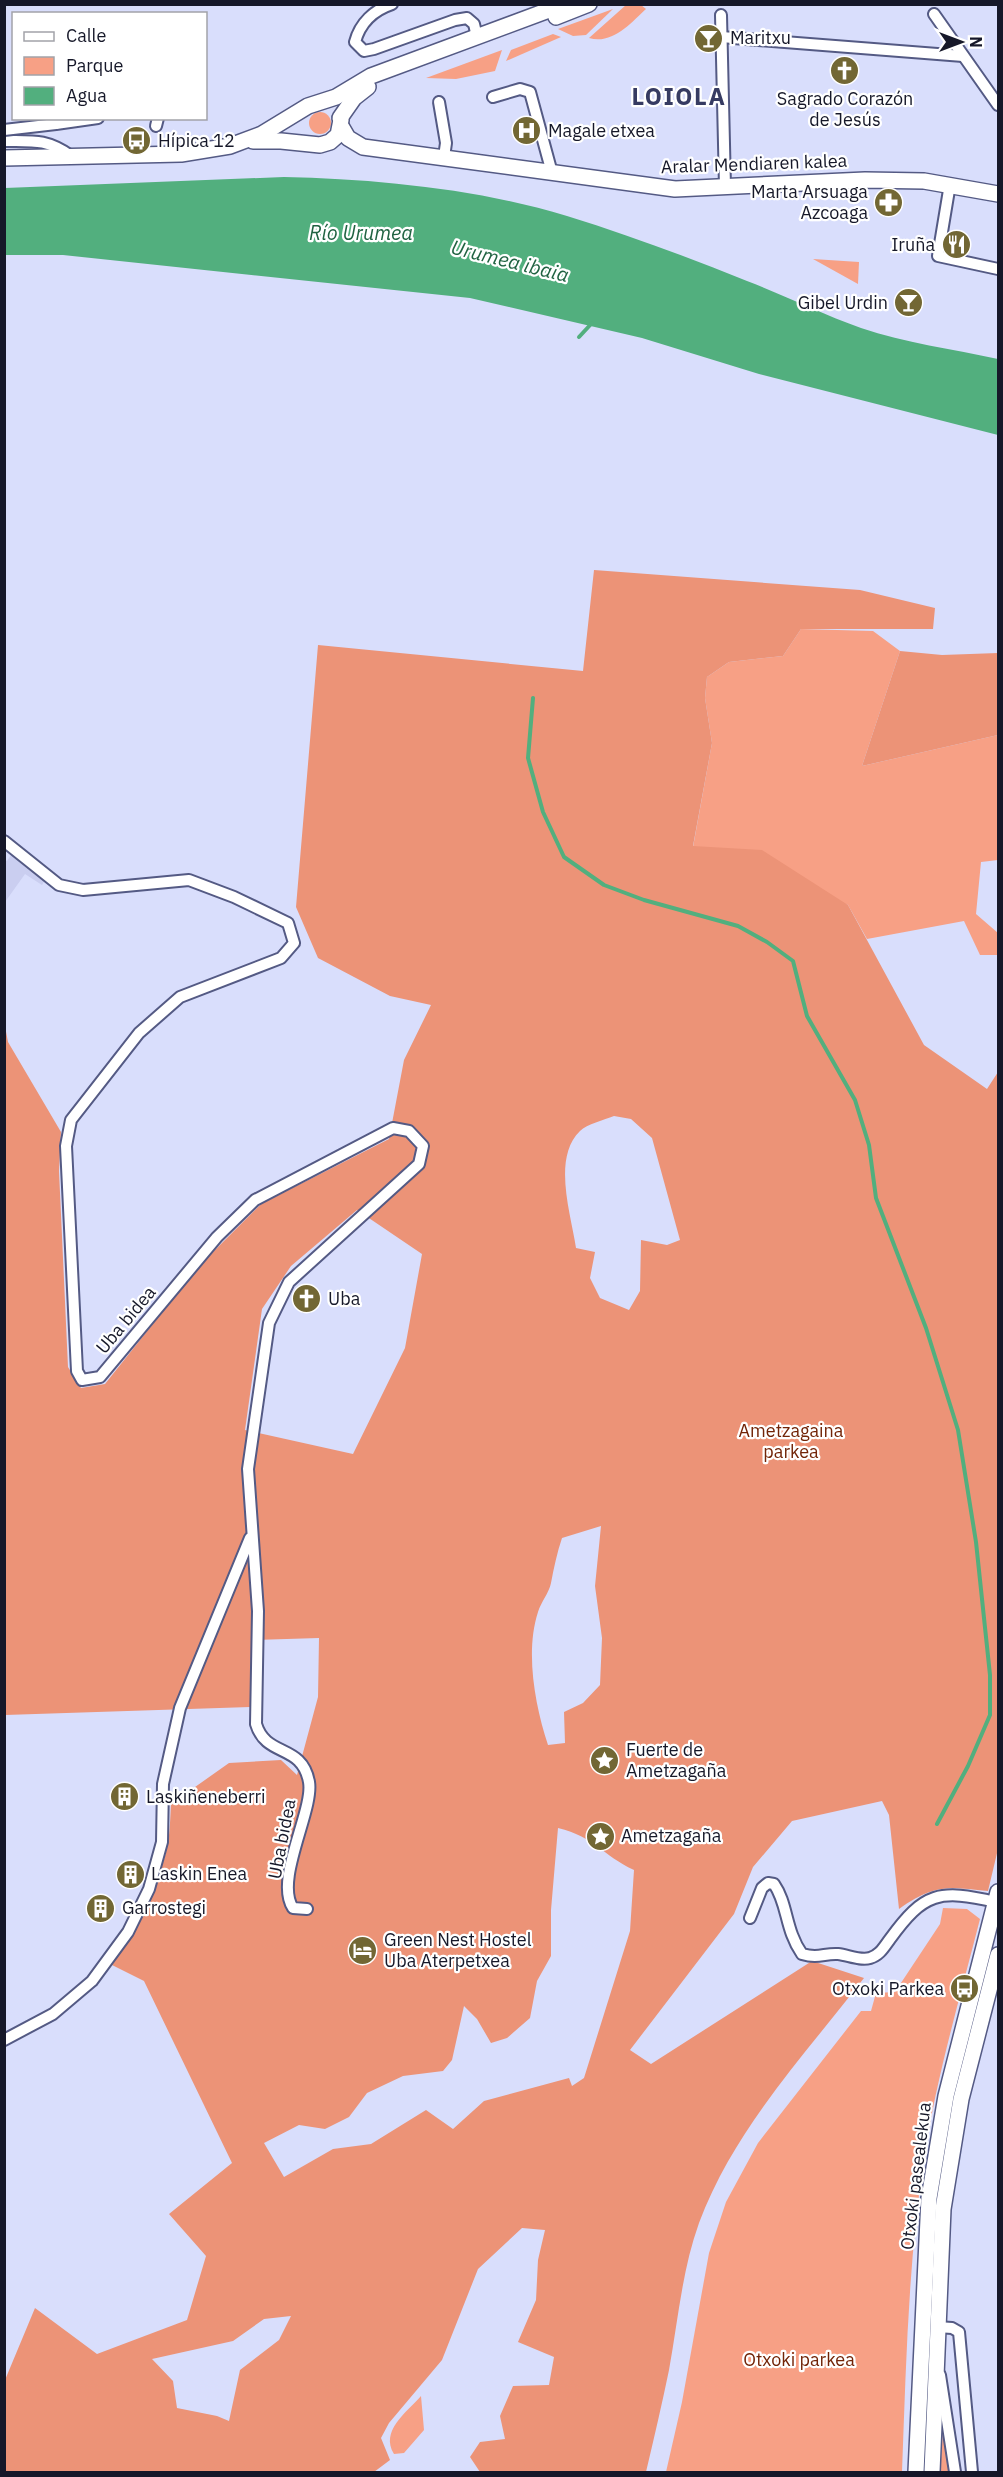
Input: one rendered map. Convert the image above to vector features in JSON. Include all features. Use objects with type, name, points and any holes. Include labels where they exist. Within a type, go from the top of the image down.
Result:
[{"type":"main road","points":[[247,142],[312,103],[323,102],[371,76],[565,4]]},
{"type":"main road","points":[[4,158],[197,153],[247,142],[281,141],[315,144],[330,142],[338,135],[341,122],[354,98],[374,84],[589,4]]},
{"type":"main road","points":[[323,102],[336,109],[341,122]]},
{"type":"main road","points":[[304,109],[299,127],[304,138],[315,144]]},
{"type":"main road","name":"Aralar Mendiaren kalea","points":[[341,122],[348,138],[363,147],[675,189],[865,180],[950,184],[999,194]]},
{"type":"main road","name":"Otxoki pasealekua","points":[[916,2472],[929,2198],[946,2096],[997,1897]]},
{"type":"main road","name":"Otxoki pasealekua","points":[[932,2472],[941,2241],[950,2160],[961,2099],[999,1955]]},
{"type":"street","points":[[392,4],[381,8],[362,25],[355,42],[358,47],[364,51],[374,49],[455,20],[467,18],[474,24],[477,37]]},
{"type":"street","points":[[934,14],[999,105]]},
{"type":"street","points":[[721,15],[725,187]]},
{"type":"street","points":[[721,37],[963,56]]},
{"type":"street","points":[[493,97],[520,89],[530,92],[552,173]]},
{"type":"street","points":[[439,102],[446,143],[444,157]]},
{"type":"street","points":[[4,130],[59,121]]},
{"type":"street","points":[[4,141],[43,141],[54,144],[72,156]]},
{"type":"street","points":[[950,184],[938,256],[999,269]]},
{"type":"street","name":"Uba bidea","points":[[4,841],[59,885],[84,890],[189,880],[234,897],[288,923],[294,943],[281,958],[180,997],[139,1033],[71,1120],[66,1146],[76,1371],[82,1380],[100,1377],[217,1237],[255,1200],[393,1128],[409,1131],[423,1146],[419,1164],[289,1282],[269,1323],[248,1469],[258,1611],[256,1724],[260,1736],[267,1743],[288,1752],[301,1763],[309,1783],[293,1852],[288,1897],[293,1908],[307,1909]]},
{"type":"street","name":"Uba bidea","points":[[4,2040],[53,2014],[92,1982],[128,1932],[149,1889],[162,1842],[163,1784],[180,1708],[251,1535]]},
{"type":"street","points":[[750,1918],[762,1888],[768,1883],[774,1884],[779,1892],[793,1941],[802,1954],[816,1958],[837,1953],[869,1959],[880,1953],[908,1914],[923,1902],[947,1894],[997,1897]]},
{"type":"street","points":[[937,2327],[952,2328],[958,2332],[972,2472]]},
{"type":"street","name":"Otxoki pasealekua","points":[[936,2355],[955,2472]]},
{"type":"shaded area","points":[[13,852],[47,877],[42,885],[25,874],[5,902],[5,860],[7,861]]},
{"type":"green space","points":[[626,5],[641,5],[646,9],[613,36],[589,38]]},
{"type":"green space","points":[[613,9],[586,35],[573,36],[558,29]]},
{"type":"green space","points":[[553,34],[561,37],[506,61],[511,50]]},
{"type":"green space","points":[[502,50],[495,71],[456,79],[426,78]]},
{"type":"green space","points":[[320,112],[328,115],[331,123],[328,131],[320,134],[312,131],[309,123],[312,115]]},
{"type":"green space","points":[[813,259],[859,262],[858,284]]},
{"type":"green space","name":"Ametzagaina parkea","points":[[594,570],[860,590],[935,608],[933,629],[801,629],[783,656],[729,662],[707,677],[705,698],[712,743],[693,846],[762,850],[848,905],[924,1045],[987,1089],[998,1072],[998,1849],[988,1891],[941,1889],[922,1895],[899,1909],[889,1815],[882,1801],[792,1821],[753,1867],[734,1914],[630,2050],[651,2064],[812,1961],[864,1978],[772,2094],[731,2156],[714,2189],[699,2223],[688,2259],[669,2370],[646,2472],[480,2472],[470,2457],[480,2442],[505,2439],[500,2416],[513,2386],[549,2385],[554,2357],[518,2342],[536,2300],[538,2260],[545,2230],[522,2228],[478,2269],[442,2360],[389,2423],[381,2438],[390,2460],[374,2472],[5,2472],[5,2380],[35,2308],[97,2354],[187,2320],[206,2256],[169,2214],[232,2163],[144,1981],[110,1964],[128,1939],[155,1885],[168,1844],[171,1804],[229,1763],[281,1760],[297,1775],[318,1697],[319,1638],[253,1640],[250,1707],[5,1715],[4,1021],[8,1042],[61,1132],[59,1171],[68,1367],[81,1388],[105,1384],[199,1266],[261,1204],[389,1139],[404,1060],[431,1005],[390,996],[318,958],[296,907],[318,645],[583,671]],"holes":[[[614,1116],[631,1119],[652,1138],[680,1240],[667,1245],[641,1240],[640,1291],[629,1310],[600,1298],[590,1278],[595,1252],[576,1248],[565,1171],[572,1142],[580,1131],[591,1124]],[[357,1210],[422,1254],[405,1348],[353,1454],[245,1430],[262,1309],[291,1266]],[[601,1526],[595,1586],[602,1638],[600,1685],[583,1703],[564,1712],[565,1743],[548,1745],[533,1679],[532,1644],[538,1612],[550,1587],[562,1538]],[[558,1828],[581,1836],[634,1870],[630,1931],[584,2078],[572,2086],[569,2078],[484,2101],[453,2129],[426,2110],[371,2144],[333,2149],[284,2177],[264,2143],[299,2125],[325,2129],[349,2117],[367,2093],[403,2076],[443,2071],[452,2060],[464,2006],[477,2019],[491,2043],[507,2038],[530,2018],[537,1981],[551,1956],[551,1910]],[[291,2316],[279,2340],[240,2370],[229,2421],[217,2416],[177,2408],[173,2381],[152,2359],[233,2341],[264,2319]]]},
{"type":"green space","points":[[801,629],[873,631],[900,651],[862,766],[998,735],[998,860],[981,862],[976,914],[998,933],[998,955],[980,955],[964,921],[867,939],[848,905],[693,847],[712,743],[705,698],[707,677],[729,662],[783,656]]},
{"type":"green space","points":[[900,651],[942,655],[998,653],[998,735],[862,766]]},
{"type":"green space","name":"Otxoki parkea","points":[[943,1908],[967,1909],[980,1919],[942,2068],[924,2159],[911,2276],[902,2472],[666,2472],[682,2402],[709,2253],[726,2202],[758,2143],[861,2011],[871,2011],[876,1993],[895,1992],[940,1924]]},
{"type":"green space","points":[[421,2396],[424,2430],[404,2453],[394,2454],[390,2438],[392,2430]]},
{"type":"green space","points":[[944,2432],[950,2472],[940,2472]]},
{"type":"water","name":"Río Urumea","points":[[284,177],[355,180],[427,187],[533,207],[590,223],[680,255],[861,328],[912,342],[998,359],[998,435],[759,374],[642,338],[470,298],[63,255],[5,255],[5,188]]},
{"type":"waterway","points":[[579,337],[592,323]]},
{"type":"waterway","points":[[533,698],[528,758],[543,812],[564,857],[604,885],[644,900],[738,926],[767,942],[793,961],[807,1016],[855,1100],[869,1145],[876,1198],[926,1328],[958,1430],[976,1542],[990,1675],[990,1715],[968,1766],[937,1824]]},
{"type":"place","name":"Maritxu","points":[[709,38]]},
{"type":"place","name":"Sagrado Corazón de Jesús","points":[[845,70]]},
{"type":"place","name":"Magale etxea","points":[[527,131]]},
{"type":"place","name":"Hípica 12","points":[[137,141]]},
{"type":"place","name":"Marta Arsuaga Azcoaga","points":[[889,202]]},
{"type":"place","name":"Iruña","points":[[956,245]]},
{"type":"place","name":"Gibel Urdin","points":[[909,303]]},
{"type":"place","name":"Uba","points":[[307,1299]]},
{"type":"place","name":"Fuerte de Ametzagaña","points":[[605,1760]]},
{"type":"place","name":"Laskiñeneberri","points":[[125,1797]]},
{"type":"place","name":"Ametzagaña","points":[[600,1836]]},
{"type":"place","name":"Laskin Enea","points":[[130,1874]]},
{"type":"place","name":"Garrostegi","points":[[101,1908]]},
{"type":"place","name":"Green Nest Hostel Uba Aterpetxea","points":[[363,1950]]},
{"type":"place","name":"Otxoki Parkea","points":[[965,1989]]},
{"type":"district","name":"LOIOLA","points":[[679,97]]},
{"type":"water label","name":"Urumea ibaia","points":[[510,261]]}]
